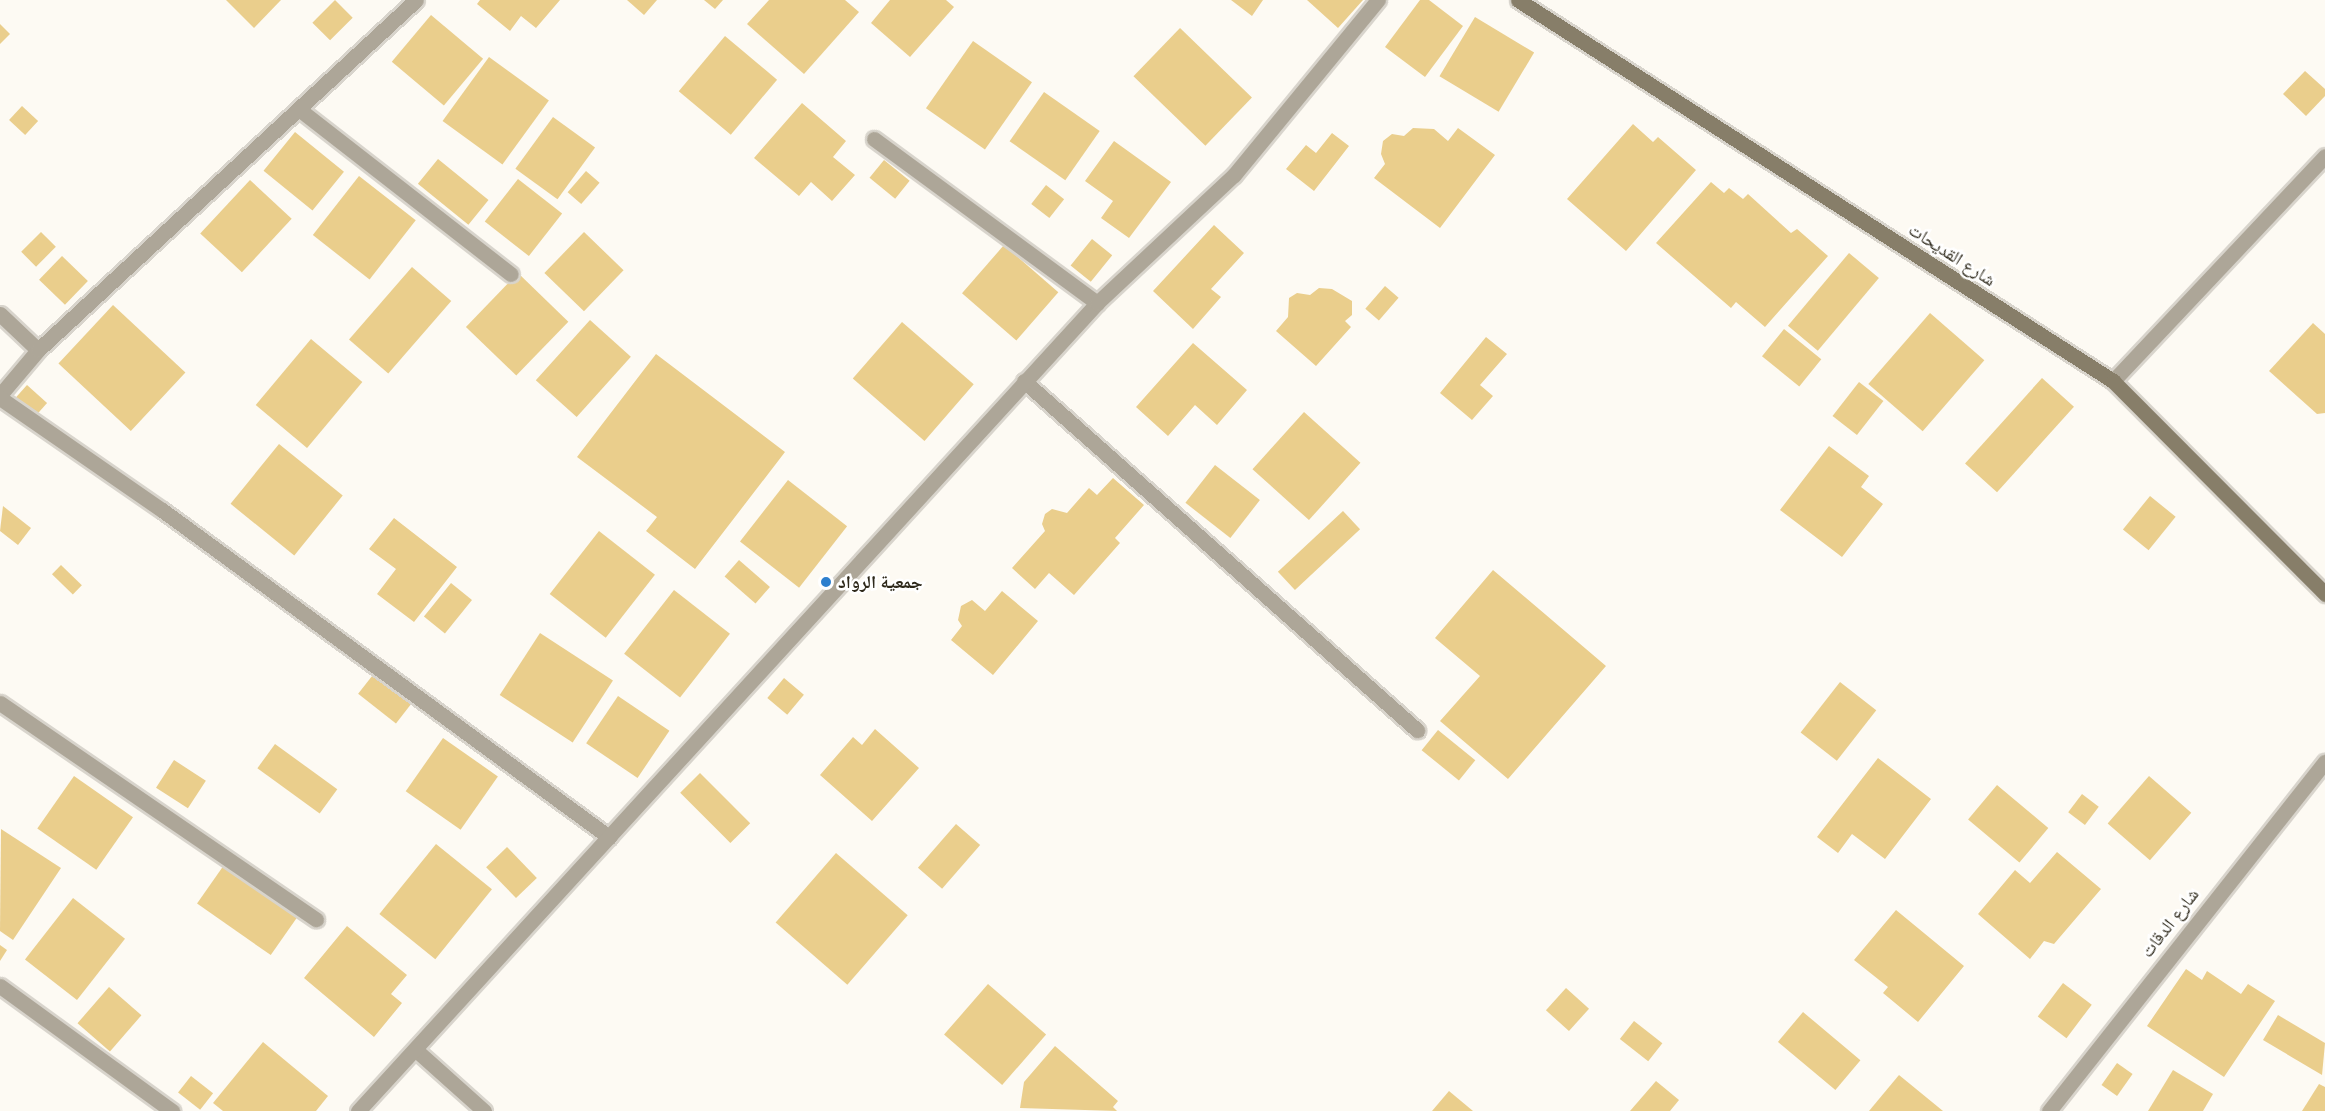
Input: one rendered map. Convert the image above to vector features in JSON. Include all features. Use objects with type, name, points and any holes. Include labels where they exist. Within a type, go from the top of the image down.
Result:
[{"type":"street","points":[[416,0],[38,351],[0,397],[162,510],[609,837]]},
{"type":"street","points":[[358,1111],[417,1051],[609,837],[1097,303],[1234,175],[1378,0]]},
{"type":"street","name":"شارع القديحات","points":[[1518,0],[2113,381],[2325,594]]},
{"type":"street","points":[[300,110],[511,274]]},
{"type":"street","points":[[874,139],[1097,303]]},
{"type":"street","points":[[2113,381],[2325,156]]},
{"type":"street","points":[[0,314],[38,351]]},
{"type":"street","points":[[1024,381],[1417,730]]},
{"type":"street","points":[[0,703],[316,919]]},
{"type":"street","name":"شارع الدقات","points":[[2049,1111],[2325,762]]},
{"type":"street","points":[[0,986],[172,1111]]},
{"type":"street","points":[[417,1051],[484,1111]]},
{"type":"building","points":[[226,0],[281,0],[254,28]]},
{"type":"building","points":[[335,0],[353,18],[330,40],[312,23]]},
{"type":"building","points":[[480,0],[560,0],[536,28],[521,16],[510,31],[477,4]]},
{"type":"building","points":[[627,0],[657,0],[644,15]]},
{"type":"building","points":[[704,0],[723,0],[715,9]]},
{"type":"building","points":[[769,0],[845,0],[859,12],[804,74],[747,24]]},
{"type":"building","points":[[890,0],[946,0],[954,7],[910,57],[871,23]]},
{"type":"building","points":[[1231,0],[1263,0],[1252,16]]},
{"type":"building","points":[[1307,0],[1363,0],[1338,28]]},
{"type":"building","points":[[1420,0],[1429,0],[1463,26],[1425,77],[1385,47]]},
{"type":"building","points":[[431,15],[483,59],[444,105],[392,62]]},
{"type":"building","points":[[1475,17],[1534,53],[1499,112],[1439,76]]},
{"type":"building","points":[[0,24],[10,34],[0,44]]},
{"type":"building","points":[[1180,28],[1252,97],[1205,146],[1133,76]]},
{"type":"building","points":[[725,36],[777,80],[731,135],[679,91]]},
{"type":"building","points":[[973,41],[1032,82],[985,149],[926,108]]},
{"type":"building","points":[[489,57],[549,100],[502,164],[443,121]]},
{"type":"building","points":[[2305,71],[2325,89],[2325,96],[2306,116],[2283,94]]},
{"type":"building","points":[[1044,92],[1100,131],[1065,180],[1010,141]]},
{"type":"building","points":[[802,103],[846,141],[833,157],[855,175],[832,201],[811,182],[799,196],[754,158]]},
{"type":"building","points":[[22,106],[38,121],[25,135],[9,120]]},
{"type":"building","points":[[553,117],[595,148],[557,199],[515,169]]},
{"type":"building","points":[[1633,124],[1653,142],[1658,137],[1696,170],[1626,251],[1567,199]]},
{"type":"building","points":[[1413,128],[1434,129],[1448,141],[1458,128],[1495,155],[1440,228],[1374,178],[1385,164],[1381,154],[1383,141],[1392,134],[1404,136]]},
{"type":"building","points":[[295,132],[344,172],[312,211],[264,171]]},
{"type":"building","points":[[1332,133],[1349,146],[1314,191],[1286,169],[1306,145],[1316,153]]},
{"type":"building","points":[[1114,141],[1171,182],[1129,238],[1101,218],[1113,201],[1085,181]]},
{"type":"building","points":[[438,159],[489,200],[468,225],[418,184]]},
{"type":"building","points":[[884,160],[910,181],[895,199],[870,178]]},
{"type":"building","points":[[586,171],[600,183],[581,204],[568,192]]},
{"type":"building","points":[[359,176],[416,220],[370,279],[313,235]]},
{"type":"building","points":[[518,179],[562,213],[529,256],[485,222]]},
{"type":"building","points":[[250,180],[292,219],[242,272],[200,233]]},
{"type":"building","points":[[1711,182],[1724,193],[1729,188],[1743,199],[1748,194],[1791,233],[1797,229],[1828,256],[1765,327],[1736,302],[1731,308],[1656,243]]},
{"type":"building","points":[[1046,185],[1064,199],[1049,218],[1031,204]]},
{"type":"building","points":[[1214,225],[1244,253],[1211,289],[1221,297],[1193,329],[1153,291]]},
{"type":"building","points":[[41,232],[56,247],[36,267],[21,252]]},
{"type":"building","points":[[584,232],[624,270],[584,311],[544,273]]},
{"type":"building","points":[[1092,239],[1112,255],[1091,282],[1071,265]]},
{"type":"building","points":[[1004,245],[1058,292],[1016,341],[962,293]]},
{"type":"building","points":[[1849,253],[1879,278],[1818,351],[1788,326]]},
{"type":"building","points":[[62,256],[88,281],[65,305],[39,280]]},
{"type":"building","points":[[412,267],[451,301],[388,374],[349,339]]},
{"type":"building","points":[[518,273],[568,322],[516,376],[466,327]]},
{"type":"building","points":[[1385,286],[1399,298],[1379,320],[1365,309]]},
{"type":"building","points":[[1319,288],[1332,289],[1352,301],[1352,315],[1345,321],[1351,327],[1316,366],[1276,331],[1288,317],[1289,298],[1297,293],[1310,295]]},
{"type":"building","points":[[113,305],[185,373],[131,431],[58,364]]},
{"type":"building","points":[[1930,313],[1984,360],[1923,431],[1868,384]]},
{"type":"building","points":[[590,320],[631,357],[577,417],[536,380]]},
{"type":"building","points":[[902,322],[974,384],[924,441],[853,379]]},
{"type":"building","points":[[2313,323],[2325,334],[2325,413],[2317,414],[2269,371]]},
{"type":"building","points":[[1784,329],[1821,359],[1799,386],[1762,356]]},
{"type":"building","points":[[1486,337],[1507,354],[1480,385],[1493,396],[1472,420],[1440,393]]},
{"type":"building","points":[[311,339],[362,382],[307,448],[256,405]]},
{"type":"building","points":[[1193,343],[1247,390],[1217,425],[1195,405],[1168,436],[1136,407]]},
{"type":"building","points":[[656,354],[785,452],[695,569],[646,531],[657,517],[577,457]]},
{"type":"building","points":[[2042,378],[2074,407],[1997,492],[1965,463]]},
{"type":"building","points":[[1859,382],[1883,401],[1857,435],[1833,416]]},
{"type":"building","points":[[27,385],[47,403],[35,416],[15,398]]},
{"type":"building","points":[[1304,412],[1360,463],[1309,520],[1252,469]]},
{"type":"building","points":[[279,444],[343,496],[294,555],[231,504]]},
{"type":"building","points":[[1829,446],[1869,476],[1861,487],[1883,504],[1842,557],[1780,510]]},
{"type":"building","points":[[1215,465],[1260,500],[1230,538],[1185,503]]},
{"type":"building","points":[[1113,478],[1144,505],[1115,538],[1120,543],[1074,595],[1049,573],[1035,589],[1012,568],[1045,531],[1042,524],[1045,514],[1052,509],[1067,513],[1089,488],[1097,495]]},
{"type":"building","points":[[788,480],[847,526],[799,588],[740,541]]},
{"type":"building","points":[[2150,496],[2176,517],[2149,550],[2123,529]]},
{"type":"building","points":[[3,506],[31,528],[18,545],[0,531]]},
{"type":"building","points":[[1343,511],[1360,529],[1295,590],[1278,572]]},
{"type":"building","points":[[394,518],[457,567],[414,622],[377,594],[396,569],[369,549]]},
{"type":"building","points":[[599,531],[655,575],[606,638],[550,594]]},
{"type":"building","points":[[739,560],[770,587],[756,604],[725,577]]},
{"type":"building","points":[[61,565],[82,585],[73,594],[52,574]]},
{"type":"building","points":[[1493,570],[1606,666],[1508,779],[1440,721],[1480,676],[1435,638]]},
{"type":"building","points":[[451,583],[472,600],[445,633],[424,616]]},
{"type":"building","points":[[674,590],[730,634],[680,698],[624,654]]},
{"type":"building","points":[[1002,591],[1038,621],[993,675],[951,640],[962,626],[958,620],[961,606],[972,600],[985,611]]},
{"type":"building","points":[[540,633],[613,680],[573,742],[500,695]]},
{"type":"building","points":[[376,671],[414,701],[396,723],[358,694]]},
{"type":"building","points":[[784,678],[804,695],[787,715],[767,698]]},
{"type":"building","points":[[1840,682],[1876,710],[1837,761],[1801,732]]},
{"type":"building","points":[[618,696],[669,731],[638,778],[586,743]]},
{"type":"building","points":[[875,729],[919,768],[872,821],[820,775],[853,737],[862,745]]},
{"type":"building","points":[[1438,730],[1475,760],[1459,780],[1422,750]]},
{"type":"building","points":[[443,738],[498,776],[461,830],[406,791]]},
{"type":"building","points":[[275,744],[337,789],[320,814],[257,768]]},
{"type":"building","points":[[1878,758],[1931,799],[1885,859],[1852,834],[1838,853],[1817,837]]},
{"type":"building","points":[[174,760],[206,781],[188,808],[156,788]]},
{"type":"building","points":[[700,773],[750,823],[730,843],[680,793]]},
{"type":"building","points":[[74,776],[133,817],[96,870],[37,828]]},
{"type":"building","points":[[2149,776],[2191,813],[2150,860],[2108,824]]},
{"type":"building","points":[[1997,785],[2048,828],[2019,863],[1968,819]]},
{"type":"building","points":[[2082,794],[2099,807],[2085,825],[2068,812]]},
{"type":"building","points":[[956,824],[980,845],[942,889],[918,868]]},
{"type":"building","points":[[1,829],[61,868],[13,940],[0,931]]},
{"type":"building","points":[[436,844],[492,889],[435,959],[379,914]]},
{"type":"building","points":[[507,847],[537,878],[516,898],[486,867]]},
{"type":"building","points":[[2057,852],[2101,889],[2054,944],[2044,941],[2030,959],[1978,914],[2015,870],[2030,883]]},
{"type":"building","points":[[836,853],[908,915],[847,985],[776,922]]},
{"type":"building","points":[[224,865],[298,917],[271,955],[197,904]]},
{"type":"building","points":[[73,898],[125,939],[77,1000],[25,959]]},
{"type":"building","points":[[1896,910],[1964,966],[1918,1022],[1883,993],[1888,987],[1854,960]]},
{"type":"building","points":[[347,926],[407,975],[391,994],[402,1003],[374,1037],[304,978]]},
{"type":"building","points":[[0,945],[7,950],[0,961]]},
{"type":"building","points":[[2186,969],[2202,980],[2207,971],[2241,994],[2248,984],[2275,1001],[2224,1077],[2147,1026]]},
{"type":"building","points":[[2063,983],[2092,1005],[2066,1038],[2038,1017]]},
{"type":"building","points":[[988,984],[1046,1035],[1002,1085],[944,1035]]},
{"type":"building","points":[[109,987],[141,1015],[110,1051],[78,1023]]},
{"type":"building","points":[[1566,988],[1589,1009],[1569,1031],[1546,1010]]},
{"type":"building","points":[[1803,1012],[1860,1060],[1835,1090],[1778,1042]]},
{"type":"building","points":[[2278,1015],[2325,1043],[2322,1075],[2263,1040]]},
{"type":"building","points":[[1634,1021],[1662,1043],[1648,1061],[1620,1039]]},
{"type":"building","points":[[263,1042],[328,1096],[316,1111],[223,1111],[213,1103]]},
{"type":"building","points":[[1055,1046],[1118,1101],[1113,1107],[1117,1111],[1020,1108],[1024,1082]]},
{"type":"building","points":[[2117,1063],[2133,1074],[2117,1096],[2102,1085]]},
{"type":"building","points":[[2173,1070],[2213,1094],[2203,1111],[2148,1111]]},
{"type":"building","points":[[1899,1075],[1943,1111],[1869,1111]]},
{"type":"building","points":[[191,1076],[213,1093],[200,1110],[178,1093]]},
{"type":"building","points":[[1656,1081],[1679,1100],[1670,1111],[1630,1111]]},
{"type":"building","points":[[2319,1084],[2325,1087],[2325,1111],[2302,1111]]},
{"type":"building","points":[[1449,1091],[1473,1111],[1432,1111]]},
{"type":"place","name":"جمعية الرواد","points":[[826,582]]}]
